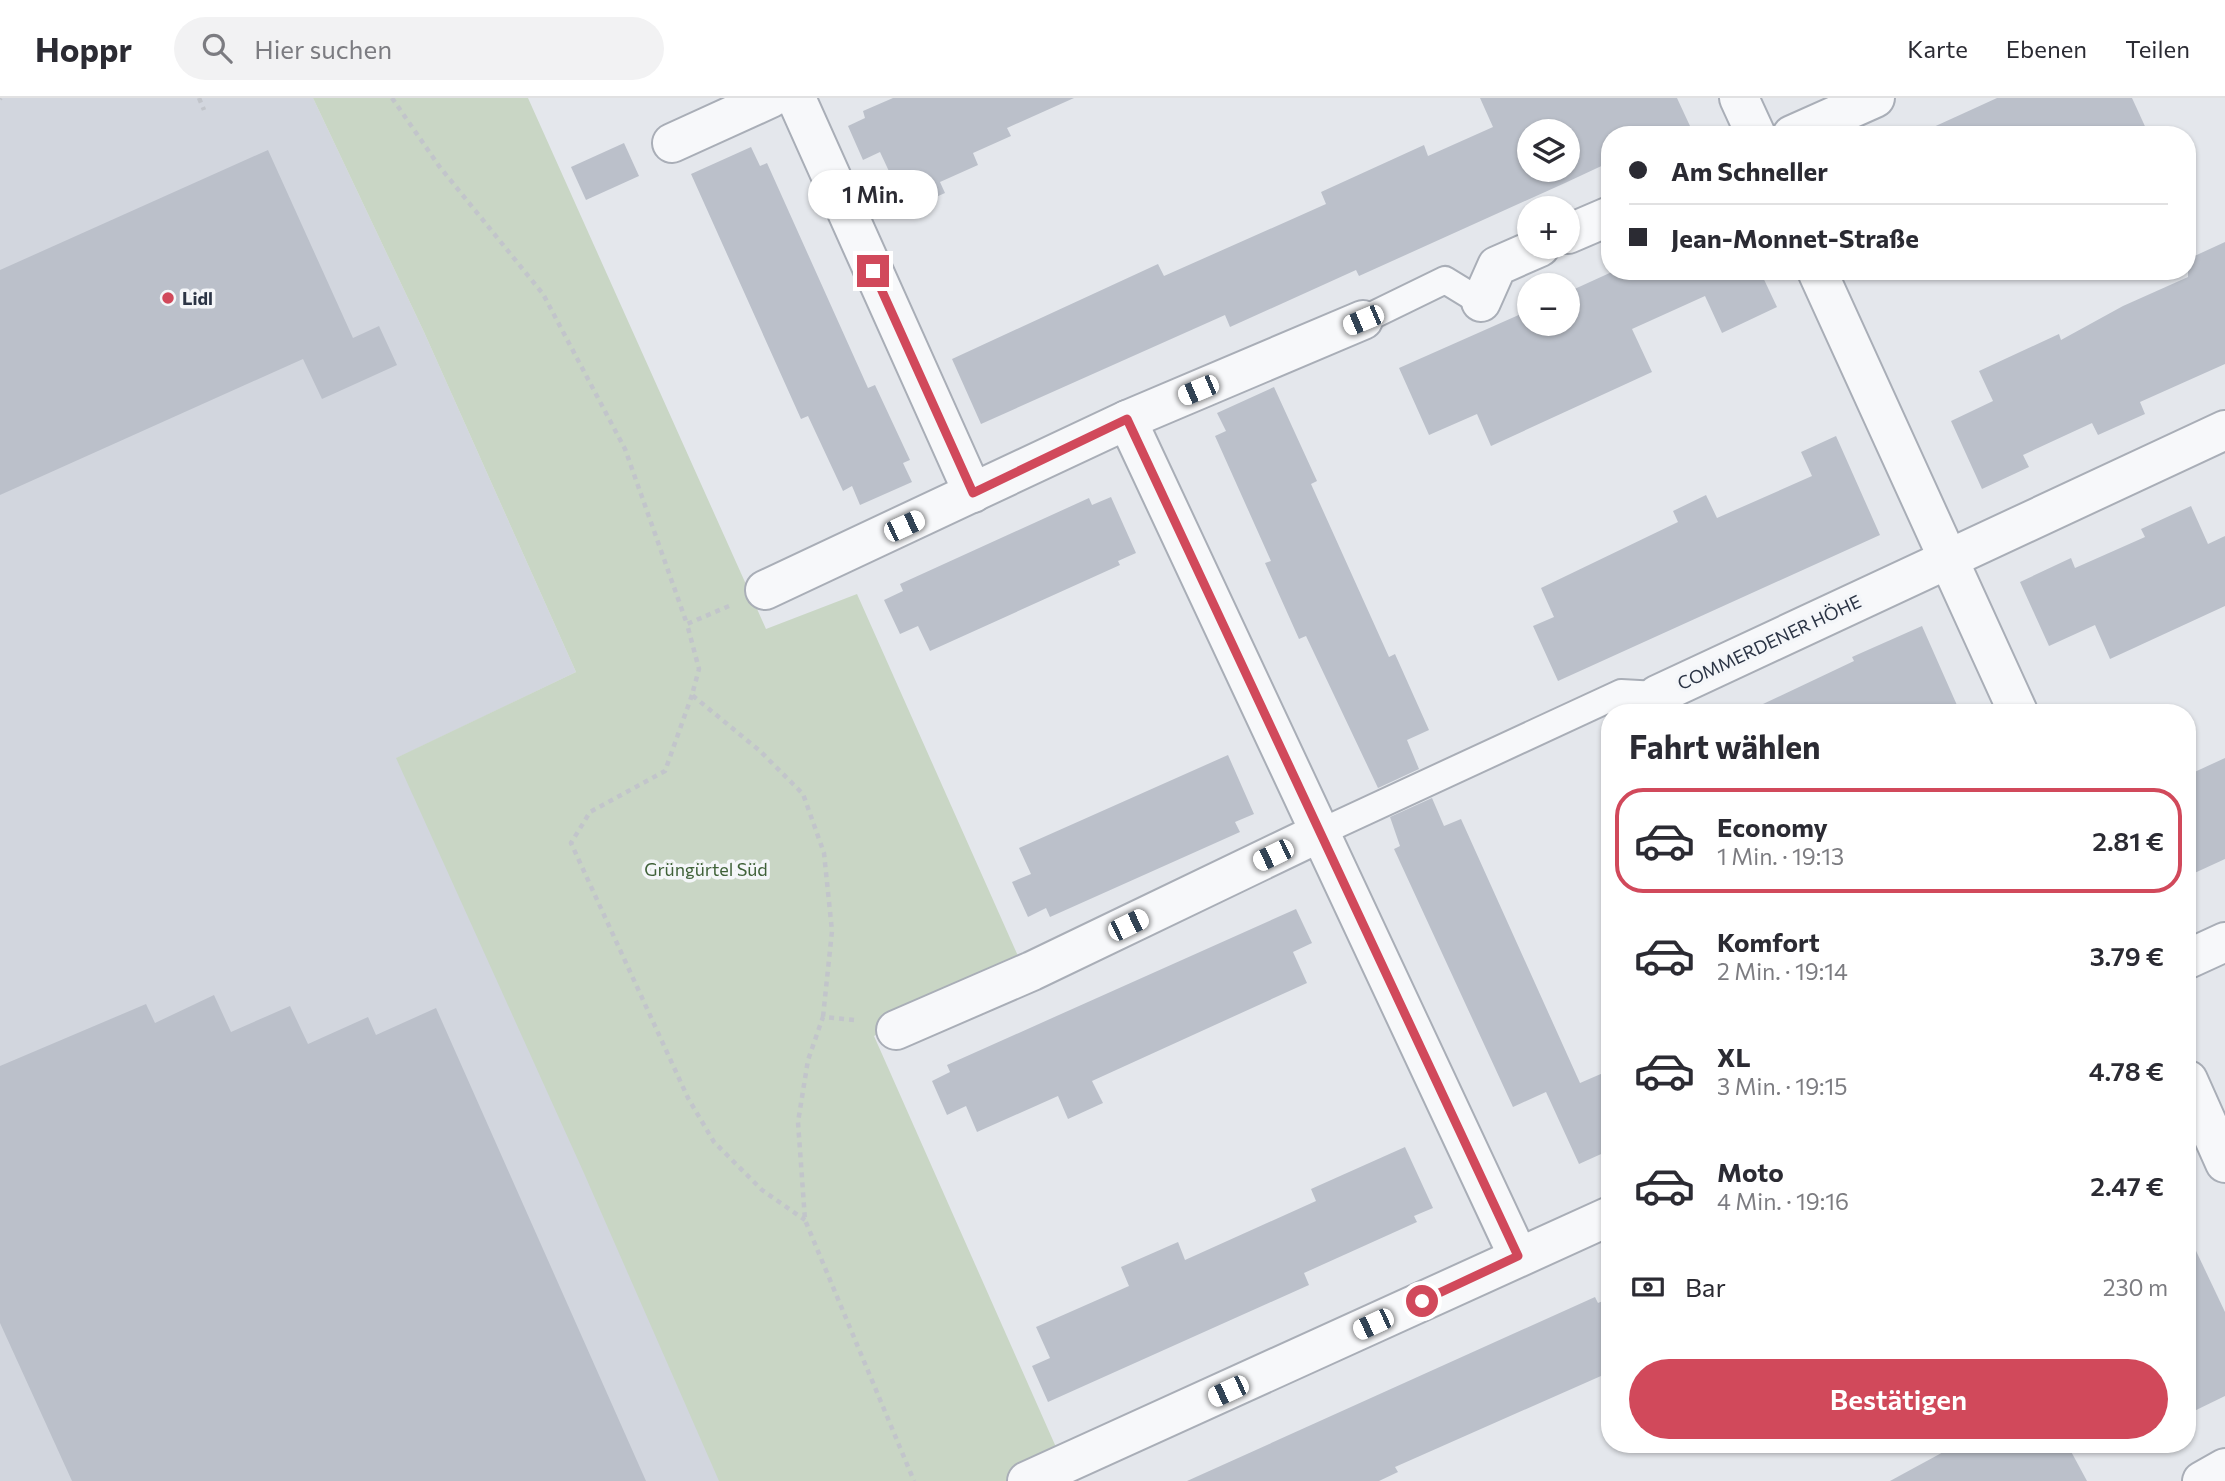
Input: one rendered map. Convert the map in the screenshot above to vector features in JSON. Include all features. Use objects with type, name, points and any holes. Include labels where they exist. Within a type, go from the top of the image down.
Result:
[{"type":"street","points":[[672,142],[771,98]]},
{"type":"street","points":[[796,98],[973,493]]},
{"type":"street","points":[[1739,98],[1752,126]]},
{"type":"street","points":[[1812,126],[1875,98]]},
{"type":"street","points":[[1580,229],[1601,220]]},
{"type":"street","points":[[1481,302],[1497,266],[1517,257]]},
{"type":"street","points":[[1821,280],[2014,704]]},
{"type":"street","points":[[765,590],[1127,419],[1363,320]]},
{"type":"street","points":[[1127,419],[1518,1256]]},
{"type":"street","name":"COMMERDENER HÖHE","points":[[1657,695],[2225,430]]},
{"type":"street","points":[[896,1030],[1032,971],[1321,832]]},
{"type":"street","points":[[2196,955],[2225,942]]},
{"type":"street","points":[[2196,1098],[2225,1163]]},
{"type":"street","points":[[1027,1481],[1601,1220]]},
{"type":"street","points":[[2202,1481],[2225,1468]]},
{"type":"lane","points":[[1363,320],[1445,280],[1481,302]]},
{"type":"lane","name":"COMMERDENER HÖHE","points":[[1321,832],[1621,692],[1657,695]]},
{"type":"path","points":[[198,98],[204,110]]},
{"type":"path","points":[[392,98],[439,166],[543,294],[625,449],[687,624],[699,669],[665,771],[590,813],[571,843],[688,1098],[714,1142],[762,1190],[806,1220]]},
{"type":"path","points":[[687,624],[765,590]]},
{"type":"path","points":[[692,695],[760,751],[803,794],[824,853],[832,931],[823,1017],[808,1060],[798,1122],[806,1220],[914,1481]]},
{"type":"path","points":[[823,1017],[882,1023],[896,1030]]},
{"type":"shaded area","points":[[0,98],[313,98],[424,332],[576,672],[397,758],[730,1481],[0,1481]]},
{"type":"green space","name":"Grüngürtel Süd","points":[[313,98],[528,98],[766,629],[857,594],[1022,965],[874,1036],[1071,1481],[719,1481],[583,1171],[396,758],[576,672],[424,332]]},
{"type":"building","points":[[893,98],[1074,98],[1007,128],[1011,136],[973,153],[978,165],[940,182],[945,193],[907,210],[880,152],[863,160],[848,126],[865,118],[863,111]]},
{"type":"building","points":[[1480,98],[1677,98],[1690,126],[1601,126],[1601,166],[1580,176],[1580,119],[1517,119],[1517,182],[1567,182],[1536,196],[1517,196],[1517,205],[1359,276],[1356,270],[1230,327],[1225,315],[981,424],[952,359],[1158,264],[1164,276],[1326,204],[1321,192],[1424,145],[1428,156],[1493,127]]},
{"type":"building","points":[[1997,98],[2132,98],[2145,126],[1936,126]]},
{"type":"building","points":[[624,143],[639,176],[586,200],[571,167]]},
{"type":"building","points":[[751,147],[760,166],[767,163],[868,388],[875,385],[910,460],[903,463],[912,482],[860,505],[852,486],[843,491],[808,416],[801,419],[691,174]]},
{"type":"building","name":"Lidl","points":[[268,150],[353,338],[379,326],[397,365],[322,399],[303,359],[0,495],[0,270]]},
{"type":"building","points":[[2225,242],[2225,364],[2140,402],[2145,414],[2098,435],[2092,423],[2023,455],[2029,467],[1982,489],[1951,421],[1993,401],[1979,371],[2059,334],[2061,340],[2123,306],[2181,280],[2196,280],[2196,255]]},
{"type":"building","points":[[1601,277],[1601,280],[1764,280],[1777,307],[1722,333],[1705,296],[1632,329],[1652,372],[1491,446],[1477,414],[1429,435],[1399,368],[1517,316],[1517,336],[1580,336],[1580,287]]},
{"type":"building","points":[[1274,387],[1317,481],[1311,484],[1389,657],[1395,654],[1429,730],[1407,740],[1419,769],[1378,788],[1306,636],[1299,639],[1265,563],[1271,561],[1215,436],[1226,431],[1217,413]]},
{"type":"building","points":[[1836,436],[1880,535],[1558,681],[1533,626],[1554,617],[1541,588],[1678,522],[1673,511],[1706,495],[1717,518],[1812,476],[1801,452]]},
{"type":"building","points":[[1111,497],[1136,553],[1118,561],[1120,565],[930,651],[918,626],[900,634],[884,600],[903,591],[900,584],[1089,498],[1092,505]]},
{"type":"building","points":[[2191,506],[2208,544],[2225,536],[2225,606],[2110,659],[2095,625],[2049,646],[2020,582],[2071,558],[2075,568],[2145,537],[2141,529]]},
{"type":"building","points":[[1922,626],[1956,704],[1763,704],[1854,661],[1852,657]]},
{"type":"building","points":[[1228,755],[1254,814],[1235,822],[1240,832],[1050,917],[1046,908],[1028,917],[1012,882],[1031,874],[1019,848]]},
{"type":"building","points":[[2225,758],[2225,859],[2196,872],[2196,771]]},
{"type":"building","points":[[1432,798],[1444,826],[1461,819],[1580,1083],[1601,1074],[1601,1154],[1579,1164],[1546,1092],[1513,1107],[1394,849],[1400,846],[1390,817]]},
{"type":"building","points":[[1296,909],[1312,943],[1293,952],[1307,983],[1092,1081],[1103,1103],[1068,1119],[1058,1096],[977,1132],[966,1106],[947,1115],[932,1081],[950,1072],[947,1065]]},
{"type":"building","points":[[214,995],[231,1032],[290,1006],[308,1044],[368,1017],[376,1035],[436,1008],[646,1481],[72,1481],[0,1323],[0,1066],[146,1004],[155,1023]]},
{"type":"building","points":[[1405,1147],[1433,1208],[1414,1216],[1417,1222],[1304,1273],[1309,1285],[1048,1402],[1032,1366],[1050,1358],[1036,1327],[1129,1286],[1121,1267],[1178,1242],[1185,1260],[1316,1201],[1311,1189]]},
{"type":"building","points":[[2196,1251],[2225,1312],[2225,1396],[2196,1410]]},
{"type":"building","points":[[1595,1297],[1598,1303],[1601,1302],[1601,1376],[1395,1467],[1398,1472],[1379,1481],[1187,1481]]},
{"type":"building","points":[[1941,1453],[2072,1453],[2087,1481],[1890,1481]]},
{"type":"place","name":"Lidl","points":[[168,298]]},
{"type":"route","points":[[873,271],[973,493],[1127,419],[1518,1256],[1422,1301]]}]
